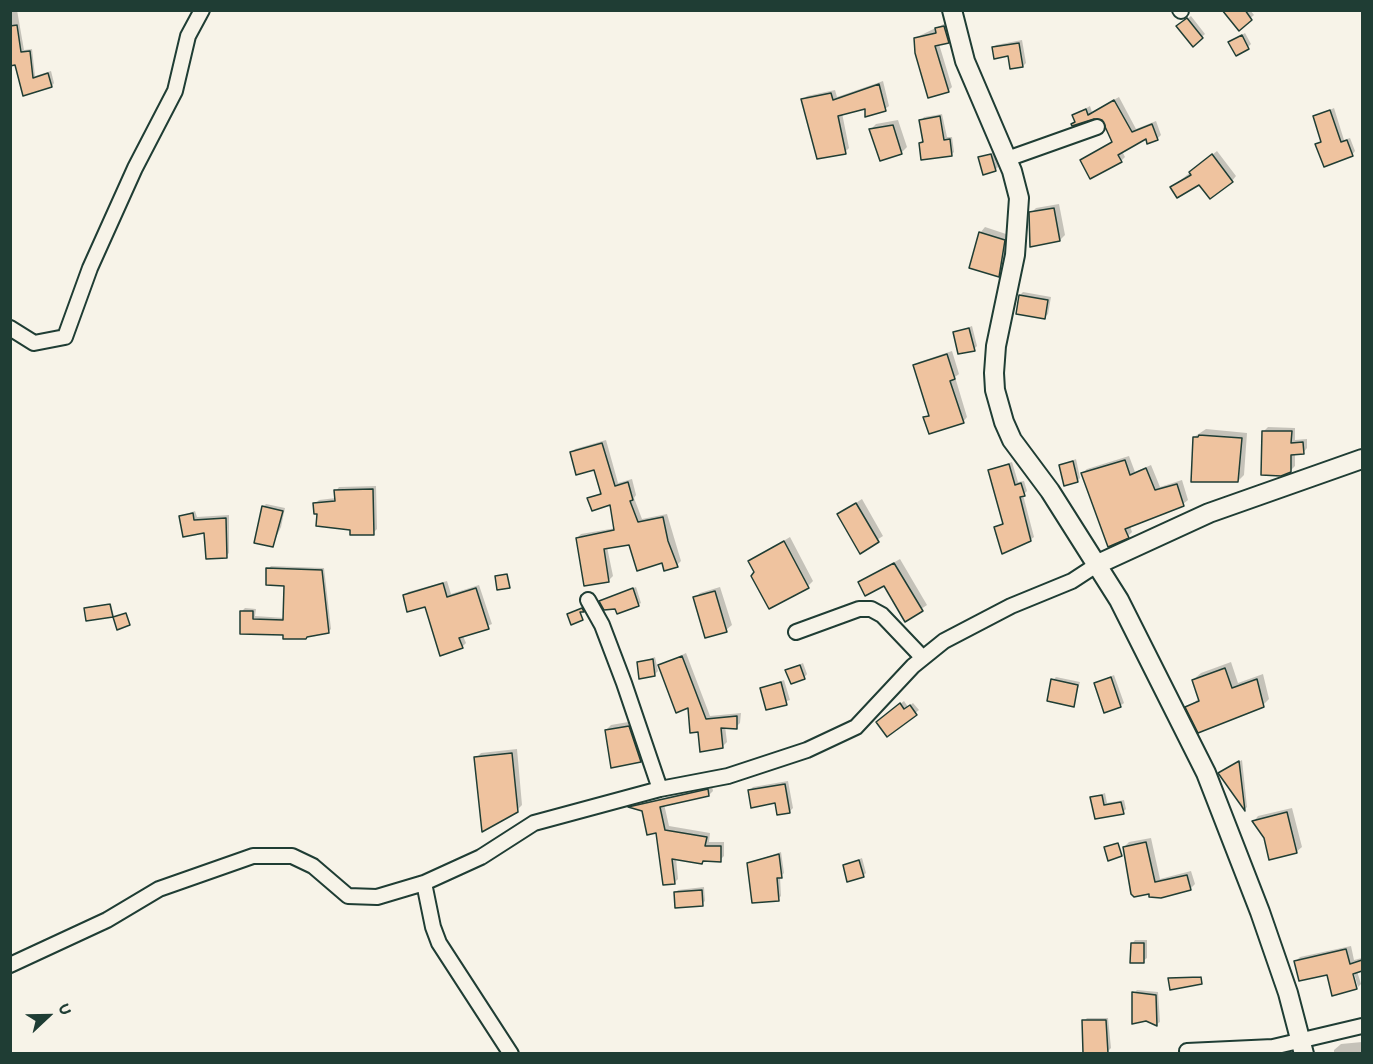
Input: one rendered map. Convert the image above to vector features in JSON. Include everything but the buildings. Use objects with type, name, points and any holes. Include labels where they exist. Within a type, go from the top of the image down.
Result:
[{"type":"main road","points":[[952,10],[965,62],[1007,159],[1018,192],[1018,232],[996,346],[994,373],[998,404],[1012,440],[1098,564],[1119,600],[1206,773],[1260,912],[1288,993],[1302,1047]]},
{"type":"main road","points":[[1098,564],[1209,513],[1362,459]]},
{"type":"street","points":[[10,328],[34,343],[65,337],[90,268],[135,168],[175,91],[188,36],[202,10]]},
{"type":"street","points":[[1007,159],[1097,128]]},
{"type":"street","points":[[10,965],[107,920],[168,885],[253,856],[278,854],[302,859],[353,898],[378,897],[424,884],[499,848],[534,823],[660,789],[728,776],[833,740],[856,727],[922,657],[944,641],[1011,606],[1072,581],[1098,564]]},
{"type":"street","points":[[588,600],[602,624],[660,789]]},
{"type":"street","points":[[796,632],[859,609],[871,609],[882,615],[922,657]]},
{"type":"street","points":[[424,884],[430,916],[439,943],[511,1053]]},
{"type":"street","points":[[1187,1051],[1302,1047],[1362,1026]]}]
